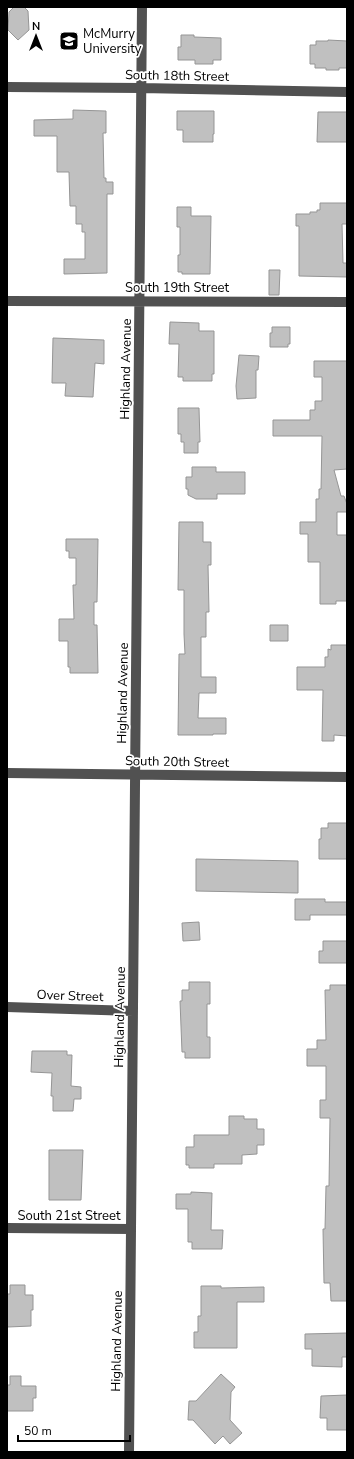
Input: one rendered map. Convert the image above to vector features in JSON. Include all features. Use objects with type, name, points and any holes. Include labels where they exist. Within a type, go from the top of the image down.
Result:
[{"type":"street","name":"Highland Avenue","points":[[129,1452],[142,7]]},
{"type":"street","name":"South 18th Street","points":[[7,88],[141,88],[347,92]]},
{"type":"street","name":"South 19th Street","points":[[7,301],[347,302]]},
{"type":"street","name":"South 20th Street","points":[[7,773],[347,777]]},
{"type":"street","name":"Over Street","points":[[7,1007],[133,1011]]},
{"type":"street","name":"South 21st Street","points":[[7,1228],[131,1229]]},
{"type":"building","points":[[14,7],[24,7],[28,11],[29,30],[18,40],[8,30],[9,12]]},
{"type":"building","points":[[181,35],[221,38],[221,60],[213,60],[213,64],[195,64],[195,60],[178,60],[178,47],[181,47]]},
{"type":"building","points":[[316,41],[347,41],[347,68],[339,68],[339,70],[326,70],[326,68],[315,68],[315,64],[310,64],[310,45],[316,45]]},
{"type":"building","points":[[73,110],[106,111],[106,133],[103,133],[104,178],[106,178],[106,182],[113,182],[113,194],[107,194],[107,273],[64,274],[64,259],[85,259],[85,232],[82,232],[82,224],[76,224],[76,206],[70,206],[69,172],[57,172],[57,136],[34,136],[34,120],[73,119]]},
{"type":"building","points":[[177,111],[214,111],[213,142],[183,142],[183,130],[177,130]]},
{"type":"building","points":[[318,112],[347,112],[347,142],[317,142]]},
{"type":"building","points":[[320,203],[347,203],[347,224],[342,224],[343,263],[347,263],[347,277],[299,276],[299,226],[296,226],[296,214],[310,214],[310,212],[317,212],[317,210],[320,210]]},
{"type":"building","points":[[177,207],[191,207],[191,216],[211,216],[210,274],[182,274],[182,272],[178,272],[178,255],[180,255],[180,227],[177,227]]},
{"type":"building","points":[[269,270],[280,270],[279,295],[269,295]]},
{"type":"building","points":[[170,322],[199,323],[199,331],[214,331],[214,374],[212,374],[212,381],[183,381],[183,377],[178,377],[179,344],[169,344]]},
{"type":"building","points":[[272,327],[290,327],[290,344],[288,344],[288,347],[270,347],[270,333],[272,333]]},
{"type":"building","points":[[53,338],[104,340],[104,364],[95,363],[93,397],[65,396],[66,383],[52,383]]},
{"type":"building","points":[[239,355],[259,356],[258,370],[256,370],[256,398],[237,399],[236,386]]},
{"type":"building","points":[[314,361],[347,361],[347,469],[334,470],[341,496],[344,496],[347,504],[347,512],[337,512],[337,535],[347,535],[347,601],[336,601],[336,604],[320,604],[320,562],[308,562],[308,534],[300,534],[300,522],[316,522],[316,499],[319,499],[319,489],[321,489],[322,436],[273,436],[273,420],[310,420],[310,410],[315,410],[315,401],[322,401],[322,377],[314,377]]},
{"type":"building","points":[[178,408],[199,408],[200,442],[198,442],[198,453],[184,453],[184,442],[181,442],[181,434],[178,434]]},
{"type":"building","points":[[192,467],[216,467],[216,472],[245,472],[245,494],[217,494],[217,499],[196,499],[188,495],[188,489],[186,489],[186,477],[192,477]]},
{"type":"building","points":[[179,522],[203,522],[203,542],[211,542],[211,565],[208,565],[209,612],[206,612],[206,637],[201,637],[201,677],[216,677],[216,693],[199,693],[198,718],[226,718],[226,734],[178,735],[179,654],[185,654],[184,590],[178,590]]},
{"type":"building","points":[[66,539],[98,539],[97,602],[94,602],[94,625],[97,625],[98,673],[70,673],[70,667],[68,667],[68,641],[59,641],[59,619],[74,619],[73,585],[76,585],[76,558],[69,558],[69,551],[66,551]]},
{"type":"building","points":[[270,625],[288,625],[288,641],[270,641]]},
{"type":"building","points":[[331,645],[347,645],[347,736],[334,735],[334,741],[322,741],[323,690],[297,690],[297,667],[325,667],[325,657],[328,657],[328,649],[331,650]]},
{"type":"building","points":[[328,823],[347,823],[347,859],[319,859],[319,839],[321,839],[321,828],[328,828]]},
{"type":"building","points":[[196,859],[298,861],[298,893],[196,891]]},
{"type":"building","points":[[295,899],[325,899],[325,902],[347,902],[347,915],[310,915],[310,920],[295,920]]},
{"type":"building","points":[[199,922],[200,940],[183,941],[182,923]]},
{"type":"building","points":[[323,941],[347,941],[347,963],[319,963],[319,951],[323,951]]},
{"type":"building","points":[[189,982],[210,982],[210,1004],[207,1004],[207,1037],[210,1037],[210,1058],[185,1058],[185,1052],[182,1052],[180,1001],[182,1001],[182,990],[189,990]]},
{"type":"building","points":[[330,985],[347,985],[347,1301],[331,1301],[330,1283],[324,1283],[323,1229],[325,1229],[326,1186],[329,1186],[330,1118],[320,1118],[320,1100],[326,1100],[326,1066],[307,1066],[307,1049],[317,1049],[317,1040],[326,1040],[325,990],[330,990]]},
{"type":"building","points":[[32,1051],[67,1051],[67,1055],[72,1055],[71,1086],[81,1087],[81,1099],[74,1099],[73,1111],[53,1111],[53,1096],[51,1096],[52,1073],[31,1072]]},
{"type":"building","points":[[229,1116],[244,1116],[244,1119],[257,1119],[257,1129],[264,1129],[264,1145],[257,1145],[257,1154],[242,1155],[242,1164],[214,1164],[214,1168],[189,1168],[189,1165],[186,1165],[186,1147],[194,1147],[194,1135],[229,1135]]},
{"type":"building","points":[[49,1150],[83,1150],[81,1200],[49,1200]]},
{"type":"building","points":[[191,1192],[212,1193],[211,1230],[223,1230],[222,1249],[192,1249],[192,1242],[188,1242],[188,1209],[176,1209],[176,1194],[191,1194]]},
{"type":"building","points":[[10,1285],[25,1285],[25,1295],[33,1295],[31,1326],[8,1327],[7,1294],[10,1294]]},
{"type":"building","points":[[201,1286],[221,1286],[221,1288],[264,1287],[264,1302],[237,1302],[237,1348],[194,1348],[194,1332],[198,1332],[198,1316],[201,1316]]},
{"type":"building","points":[[347,1333],[347,1357],[342,1357],[342,1367],[312,1366],[312,1349],[305,1349],[305,1334]]},
{"type":"building","points":[[221,1374],[235,1387],[231,1392],[230,1420],[242,1433],[230,1444],[223,1436],[215,1444],[193,1420],[188,1420],[189,1401],[196,1401]]},
{"type":"building","points":[[10,1376],[21,1376],[21,1386],[36,1386],[36,1398],[33,1398],[33,1411],[7,1411],[7,1385],[10,1385]]},
{"type":"building","points":[[347,1395],[347,1430],[327,1430],[327,1418],[320,1418],[321,1396]]},
{"type":"place","name":"McMurry University","points":[[69,41]]}]
